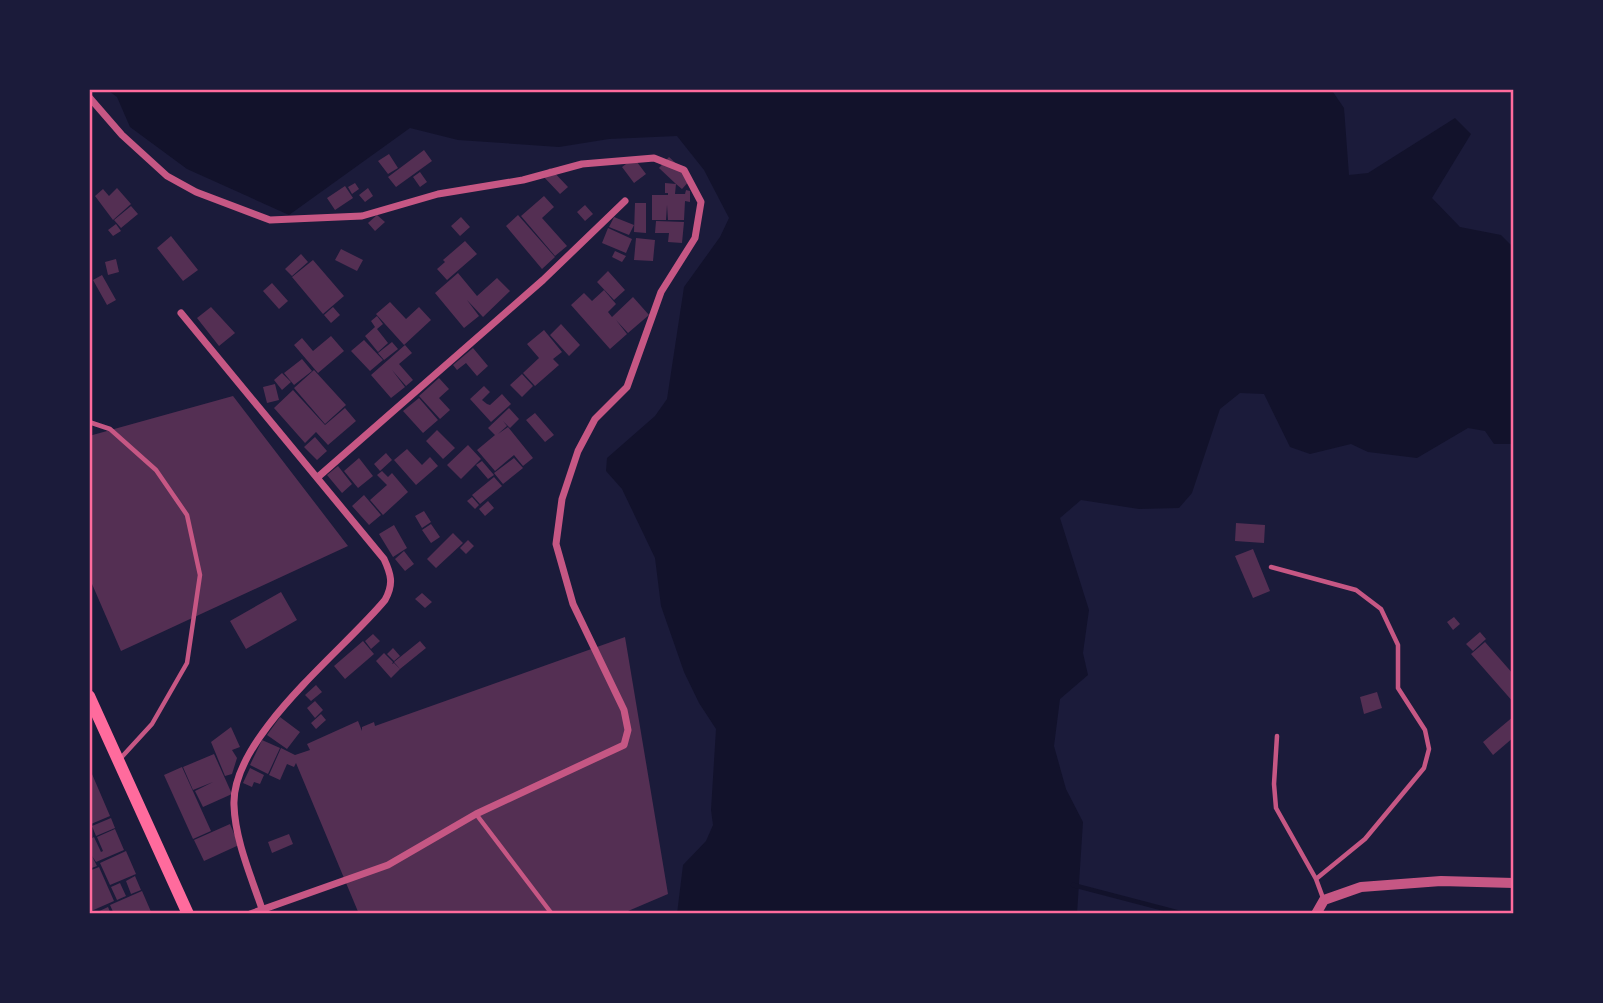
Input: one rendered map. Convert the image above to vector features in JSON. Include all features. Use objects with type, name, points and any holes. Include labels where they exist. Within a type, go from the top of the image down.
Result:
[{"type":"main road","points":[[91,704],[187,914]]},
{"type":"street","points":[[89,97],[122,135],[167,176],[196,192],[270,220],[362,216],[438,194],[523,180],[582,164],[654,158],[684,170],[701,202],[695,238],[660,292],[627,387],[594,419],[578,451],[562,499],[556,544],[563,575],[573,604],[624,710],[628,730],[624,745],[476,814],[388,865],[250,914]]},
{"type":"street","points":[[318,477],[543,280],[625,201]]},
{"type":"street","points":[[181,313],[384,559],[392,585],[377,610],[293,696],[270,724],[246,762],[237,783],[234,803],[245,855],[262,909]]},
{"type":"street","points":[[1316,914],[1324,900],[1361,887],[1441,881],[1514,883]]},
{"type":"lane","points":[[89,422],[110,429],[156,470],[187,516],[200,575],[187,663],[152,724],[119,761]]},
{"type":"lane","points":[[1271,567],[1356,590],[1381,609],[1398,645],[1398,688],[1425,730],[1429,748],[1424,768],[1365,839],[1316,879]]},
{"type":"lane","points":[[1278,737],[1274,784],[1276,808],[1316,879],[1324,900]]},
{"type":"lane","points":[[476,814],[552,914]]},
{"type":"shaded area","points":[[106,89],[1331,89],[1344,108],[1349,175],[1368,173],[1455,118],[1471,134],[1432,198],[1460,227],[1501,235],[1514,248],[1514,444],[1494,444],[1485,431],[1468,428],[1417,458],[1368,452],[1351,444],[1310,454],[1290,447],[1264,394],[1240,393],[1220,409],[1192,493],[1179,508],[1139,509],[1081,500],[1060,518],[1089,610],[1083,653],[1088,675],[1060,699],[1054,746],[1066,789],[1083,822],[1077,914],[677,914],[683,865],[706,841],[713,825],[711,810],[716,729],[684,672],[661,606],[655,558],[622,489],[606,471],[607,458],[655,416],[667,399],[684,287],[720,237],[729,218],[704,170],[677,136],[609,139],[559,147],[458,140],[410,128],[289,215],[187,169],[130,127],[117,97]]},
{"type":"building","points":[[424,150],[432,161],[396,187],[388,177]]},
{"type":"building","points":[[389,154],[398,168],[388,174],[378,161]]},
{"type":"building","points":[[669,157],[692,178],[682,189],[659,168]]},
{"type":"building","points":[[634,158],[646,174],[634,183],[622,167]]},
{"type":"building","points":[[550,168],[568,187],[560,194],[542,175]]},
{"type":"building","points":[[420,172],[427,182],[420,187],[413,177]]},
{"type":"building","points":[[355,183],[359,189],[352,194],[348,187]]},
{"type":"building","points":[[665,183],[676,184],[675,194],[690,191],[690,202],[685,201],[684,220],[668,220],[667,205],[666,220],[652,220],[652,195],[668,195],[665,193]]},
{"type":"building","points":[[345,186],[353,198],[335,210],[327,198]]},
{"type":"building","points":[[117,188],[131,204],[113,220],[95,196],[103,189],[109,196]]},
{"type":"building","points":[[368,188],[373,196],[365,202],[359,195]]},
{"type":"building","points":[[544,196],[554,207],[542,218],[567,246],[555,256],[521,216]]},
{"type":"building","points":[[635,203],[646,203],[646,233],[634,232]]},
{"type":"building","points":[[585,205],[593,214],[585,221],[577,212]]},
{"type":"building","points":[[131,206],[138,214],[121,228],[114,220]]},
{"type":"building","points":[[377,215],[385,222],[375,231],[368,223]]},
{"type":"building","points":[[518,215],[555,257],[542,269],[506,226]]},
{"type":"building","points":[[461,217],[470,227],[460,236],[451,226]]},
{"type":"building","points":[[614,217],[634,225],[629,235],[609,227]]},
{"type":"building","points":[[656,221],[684,222],[682,243],[668,242],[669,233],[655,233]]},
{"type":"building","points":[[116,224],[121,231],[113,236],[108,230]]},
{"type":"building","points":[[608,228],[632,239],[626,253],[602,243]]},
{"type":"building","points":[[171,236],[198,270],[183,281],[157,248]]},
{"type":"building","points":[[636,238],[655,240],[653,261],[634,260]]},
{"type":"building","points":[[465,241],[477,254],[447,280],[437,269],[445,262],[443,260]]},
{"type":"building","points":[[341,249],[363,260],[357,271],[335,260]]},
{"type":"building","points":[[615,251],[626,256],[622,262],[612,257]]},
{"type":"building","points":[[301,254],[308,262],[292,276],[285,269]]},
{"type":"building","points":[[116,259],[119,272],[108,275],[105,262]]},
{"type":"building","points":[[313,260],[344,296],[323,314],[292,277]]},
{"type":"building","points":[[608,271],[625,290],[614,300],[597,282]]},
{"type":"building","points":[[458,273],[477,296],[497,278],[510,291],[483,317],[467,300],[479,316],[464,328],[435,293]]},
{"type":"building","points":[[102,275],[116,300],[107,305],[93,280]]},
{"type":"building","points":[[272,283],[288,301],[279,309],[263,291]]},
{"type":"building","points":[[604,290],[616,304],[608,312],[612,317],[633,297],[649,315],[628,333],[616,320],[627,334],[610,349],[571,305],[584,293],[592,301]]},
{"type":"building","points":[[390,302],[406,319],[419,307],[431,320],[404,345],[376,314]]},
{"type":"building","points":[[211,307],[235,333],[219,346],[197,318]]},
{"type":"building","points":[[333,307],[340,315],[331,323],[324,315]]},
{"type":"building","points":[[377,316],[383,324],[377,329],[388,343],[378,352],[365,336],[375,327],[371,321]]},
{"type":"building","points":[[561,324],[580,345],[569,356],[550,335]]},
{"type":"building","points":[[544,330],[562,352],[553,359],[559,365],[535,386],[523,373],[539,358],[527,344]]},
{"type":"building","points":[[331,336],[344,351],[318,373],[294,345],[302,338],[313,351]]},
{"type":"building","points":[[364,340],[383,360],[370,371],[351,351]]},
{"type":"building","points":[[392,342],[398,349],[384,360],[378,353]]},
{"type":"building","points":[[405,345],[412,353],[399,364],[413,380],[406,386],[392,370],[405,387],[391,398],[371,375]]},
{"type":"building","points":[[473,348],[488,366],[477,376],[466,363],[457,370],[453,365]]},
{"type":"building","points":[[302,359],[312,371],[294,385],[284,373]]},
{"type":"building","points":[[314,370],[346,405],[325,424],[294,388]]},
{"type":"building","points":[[282,373],[291,382],[282,390],[274,380]]},
{"type":"building","points":[[522,374],[533,386],[522,397],[510,385]]},
{"type":"building","points":[[439,378],[449,389],[439,398],[450,410],[440,419],[419,396]]},
{"type":"building","points":[[275,384],[279,400],[267,403],[263,387]]},
{"type":"building","points":[[484,386],[490,392],[482,400],[487,404],[490,405],[502,394],[511,404],[491,422],[470,399]]},
{"type":"building","points":[[293,390],[325,425],[345,408],[356,421],[328,445],[316,432],[305,443],[274,408]]},
{"type":"building","points":[[233,396],[348,546],[121,651],[89,577],[89,436]]},
{"type":"building","points":[[419,398],[438,420],[423,433],[403,411]]},
{"type":"building","points":[[509,408],[519,419],[510,428],[503,421],[507,426],[498,434],[508,427],[533,458],[523,466],[514,455],[495,471],[477,450],[495,435],[488,428]]},
{"type":"building","points":[[535,413],[554,435],[545,442],[526,420]]},
{"type":"building","points":[[437,430],[455,448],[443,459],[426,441]]},
{"type":"building","points":[[315,437],[327,451],[317,460],[304,447]]},
{"type":"building","points":[[468,445],[481,459],[461,479],[447,465]]},
{"type":"building","points":[[407,449],[422,465],[430,457],[438,466],[416,485],[394,460]]},
{"type":"building","points":[[386,453],[392,460],[380,471],[374,464]]},
{"type":"building","points":[[359,458],[373,476],[358,488],[344,471]]},
{"type":"building","points":[[514,458],[523,468],[503,484],[494,473]]},
{"type":"building","points":[[482,461],[494,475],[488,479],[476,465]]},
{"type":"building","points":[[338,466],[352,484],[342,493],[327,475]]},
{"type":"building","points":[[382,471],[388,477],[392,473],[408,492],[383,515],[370,500],[387,485],[377,475]]},
{"type":"building","points":[[494,477],[502,486],[480,504],[472,495]]},
{"type":"building","points":[[364,495],[381,515],[369,525],[352,506]]},
{"type":"building","points":[[472,497],[479,505],[475,509],[467,501]]},
{"type":"building","points":[[488,501],[494,508],[485,516],[479,509]]},
{"type":"building","points":[[424,511],[431,522],[422,528],[415,516]]},
{"type":"building","points":[[1236,523],[1265,525],[1264,543],[1235,541]]},
{"type":"building","points":[[431,524],[440,537],[431,543],[422,530]]},
{"type":"building","points":[[394,525],[407,548],[393,557],[379,534]]},
{"type":"building","points":[[453,533],[463,543],[436,568],[427,559]]},
{"type":"building","points":[[468,540],[474,546],[466,554],[460,548]]},
{"type":"building","points":[[1253,549],[1270,591],[1253,598],[1235,556]]},
{"type":"building","points":[[404,551],[414,564],[405,571],[395,559]]},
{"type":"building","points":[[281,592],[297,620],[246,649],[230,621]]},
{"type":"building","points":[[422,593],[432,602],[425,608],[415,599]]},
{"type":"building","points":[[1454,617],[1460,624],[1453,630],[1447,622]]},
{"type":"building","points":[[1480,632],[1486,639],[1473,651],[1466,644]]},
{"type":"building","points":[[373,634],[380,641],[371,649],[365,641]]},
{"type":"building","points":[[625,637],[668,894],[621,914],[359,914],[296,763],[294,767],[287,764],[280,780],[269,775],[281,748],[295,755],[310,750],[307,744],[358,721],[362,731],[362,727],[374,722],[375,726]]},
{"type":"building","points":[[363,641],[374,654],[345,679],[334,666]]},
{"type":"building","points":[[420,641],[426,648],[400,669],[394,662]]},
{"type":"building","points":[[1485,642],[1514,675],[1514,703],[1471,654]]},
{"type":"building","points":[[393,648],[400,656],[394,661],[387,654]]},
{"type":"building","points":[[384,653],[392,664],[400,669],[391,678],[376,661]]},
{"type":"building","points":[[316,685],[322,692],[311,701],[305,695]]},
{"type":"building","points":[[1377,692],[1382,708],[1364,714],[1360,697]]},
{"type":"building","points":[[315,701],[323,710],[315,718],[307,708]]},
{"type":"building","points":[[321,714],[326,720],[316,729],[311,723]]},
{"type":"building","points":[[1514,716],[1514,737],[1493,755],[1483,742]]},
{"type":"building","points":[[280,717],[300,732],[287,749],[267,735]]},
{"type":"building","points":[[231,727],[240,747],[232,750],[237,758],[232,774],[225,776],[211,742]]},
{"type":"building","points":[[262,740],[280,748],[268,774],[250,765]]},
{"type":"building","points":[[214,754],[232,794],[203,807],[195,791],[213,782],[193,790],[183,767]]},
{"type":"building","points":[[89,767],[110,816],[91,824],[89,819]]},
{"type":"building","points":[[182,767],[211,831],[193,839],[164,775]]},
{"type":"building","points":[[250,768],[264,775],[260,784],[254,782],[252,787],[243,783]]},
{"type":"building","points":[[111,818],[115,828],[96,836],[92,826]]},
{"type":"building","points":[[230,824],[239,845],[204,861],[194,840]]},
{"type":"building","points":[[115,829],[124,850],[96,862],[92,856],[97,866],[89,869],[89,840],[94,837],[101,852],[103,851],[97,837]]},
{"type":"building","points":[[289,834],[293,844],[272,853],[268,842]]},
{"type":"building","points":[[126,851],[136,874],[110,885],[100,863]]},
{"type":"building","points":[[99,867],[114,901],[89,912],[89,871]]},
{"type":"building","points":[[135,876],[141,890],[131,894],[126,881]]},
{"type":"building","points":[[120,883],[126,896],[117,900],[111,887]]},
{"type":"building","points":[[142,891],[152,914],[114,914],[110,905]]},
{"type":"building","points":[[108,907],[111,914],[93,914]]},
{"type":"waterway","points":[[1073,885],[1184,914]]}]
